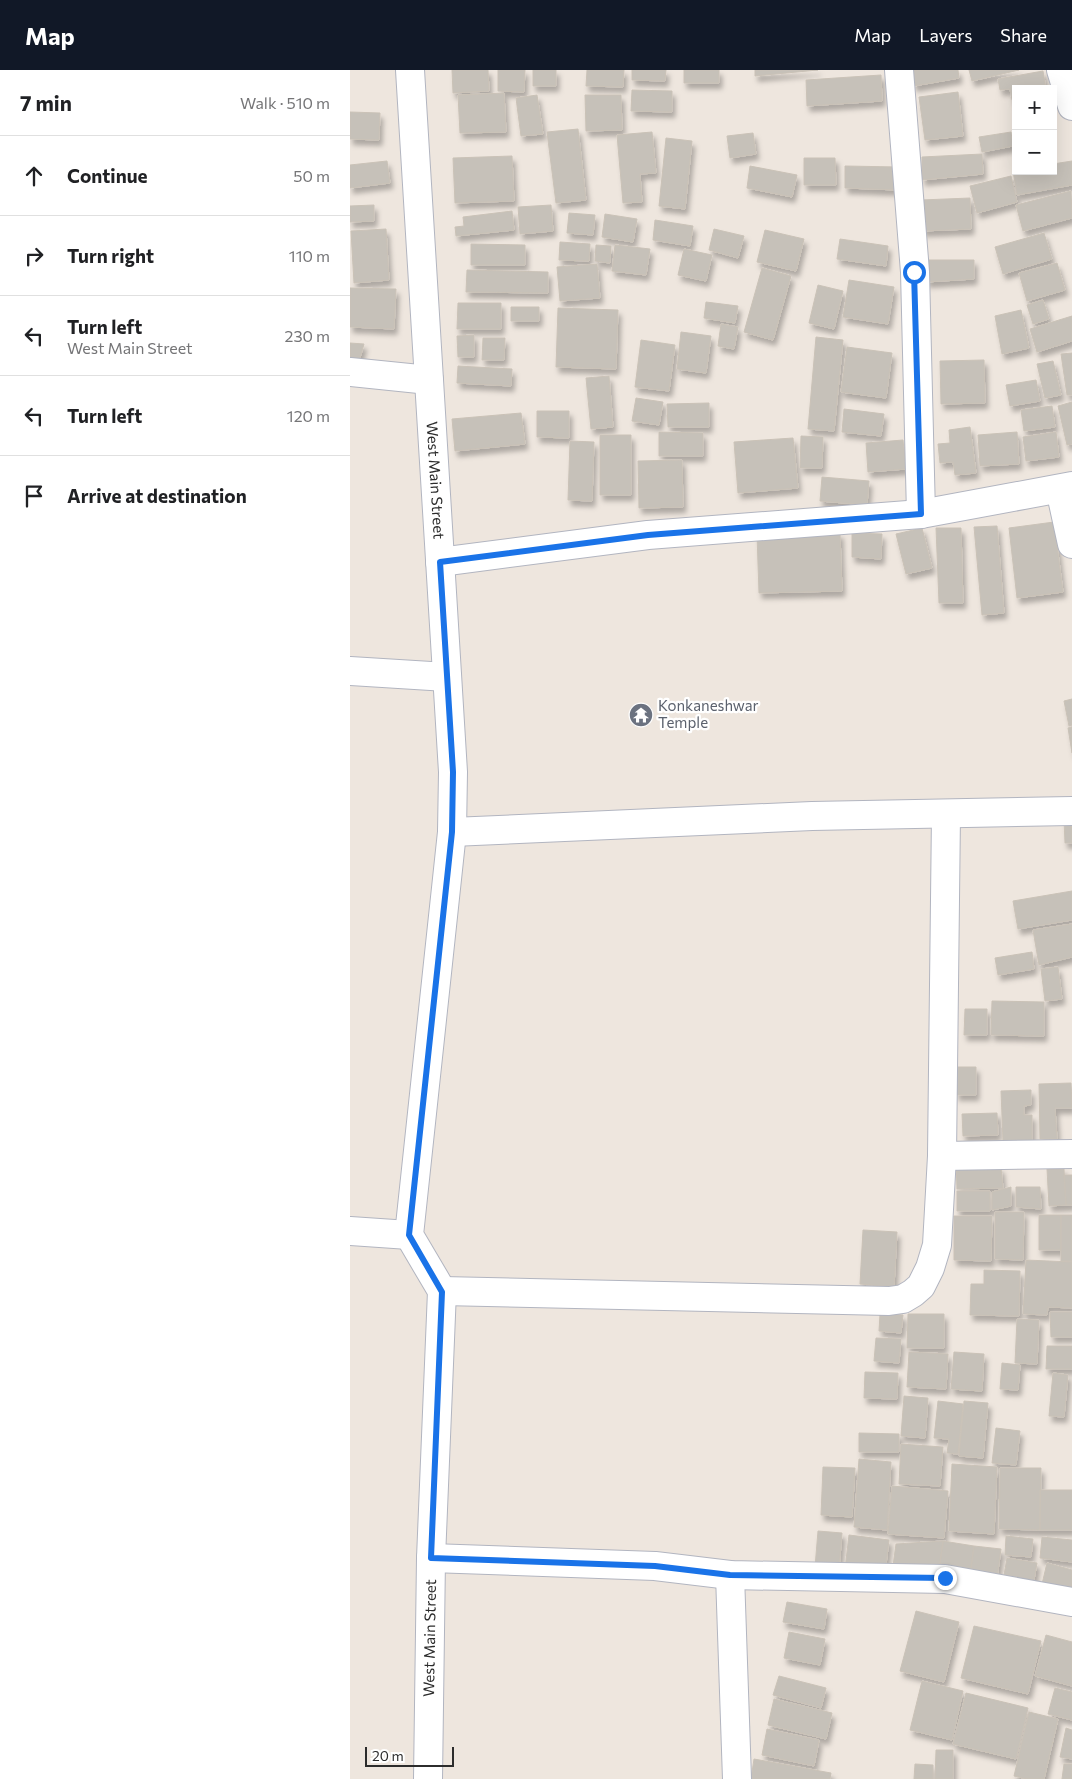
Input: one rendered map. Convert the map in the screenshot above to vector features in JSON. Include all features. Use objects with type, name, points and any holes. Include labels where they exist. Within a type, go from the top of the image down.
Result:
[{"type":"street","name":"West Main Street","points":[[409,1235],[452,832],[453,772],[410,70]]},
{"type":"street","points":[[899,70],[914,272],[921,514]]},
{"type":"street","points":[[1061,70],[1072,106]]},
{"type":"street","points":[[350,372],[429,380]]},
{"type":"street","points":[[440,562],[648,535],[921,514],[1066,488],[1072,544]]},
{"type":"street","points":[[350,671],[447,677]]},
{"type":"street","points":[[452,832],[812,816],[1072,811]]},
{"type":"street","points":[[350,1231],[409,1235],[442,1292],[889,1301],[903,1299],[914,1293],[921,1286],[935,1253],[942,1156],[946,814]]},
{"type":"street","points":[[942,1156],[1072,1154]]},
{"type":"street","name":"West Main Street","points":[[428,1779],[431,1558],[442,1292]]},
{"type":"street","points":[[431,1558],[655,1566],[730,1575],[945,1578],[1072,1602]]},
{"type":"street","points":[[730,1575],[737,1779]]},
{"type":"building","points":[[452,70],[488,70],[489,91],[453,93]]},
{"type":"building","points":[[498,70],[525,70],[524,92],[498,91]]},
{"type":"building","points":[[533,70],[556,70],[556,86],[533,86]]},
{"type":"building","points":[[587,70],[624,70],[623,87],[586,86]]},
{"type":"building","points":[[632,70],[666,70],[665,81],[632,80]]},
{"type":"building","points":[[684,70],[719,70],[719,83],[684,83]]},
{"type":"building","points":[[755,70],[818,70],[755,76]]},
{"type":"building","points":[[911,70],[958,70],[959,78],[914,86]]},
{"type":"building","points":[[969,70],[1019,70],[972,81]]},
{"type":"building","points":[[1043,71],[1045,85],[1012,85],[1012,100],[1010,89],[1000,90],[998,79]]},
{"type":"building","points":[[881,75],[882,101],[807,106],[806,80]]},
{"type":"building","points":[[632,90],[672,91],[672,112],[631,111]]},
{"type":"building","points":[[958,92],[963,136],[925,140],[919,97]]},
{"type":"building","points":[[504,93],[506,132],[460,133],[458,95]]},
{"type":"building","points":[[537,95],[543,134],[521,136],[516,98]]},
{"type":"building","points":[[585,95],[621,95],[622,130],[586,131]]},
{"type":"building","points":[[350,112],[380,113],[379,140],[350,139]]},
{"type":"building","points":[[578,129],[586,200],[556,203],[547,132]]},
{"type":"building","points":[[652,132],[656,173],[640,174],[642,202],[623,203],[617,135]]},
{"type":"building","points":[[1011,132],[1012,146],[982,152],[979,137]]},
{"type":"building","points":[[753,133],[756,154],[730,158],[727,136]]},
{"type":"building","points":[[666,138],[692,141],[685,209],[659,206]]},
{"type":"building","points":[[982,154],[983,174],[922,180],[922,157]]},
{"type":"building","points":[[512,156],[514,201],[455,203],[453,158]]},
{"type":"building","points":[[804,158],[835,158],[836,185],[804,185]]},
{"type":"building","points":[[387,161],[390,183],[350,188],[350,165]]},
{"type":"building","points":[[1072,161],[1072,185],[1017,195],[1014,175],[1057,175],[1057,163]]},
{"type":"building","points":[[750,166],[797,175],[792,197],[747,188]]},
{"type":"building","points":[[845,166],[899,167],[898,190],[845,188]]},
{"type":"building","points":[[1011,176],[1017,202],[977,213],[970,186]]},
{"type":"building","points":[[1071,191],[1072,218],[1023,231],[1016,205]]},
{"type":"building","points":[[970,198],[971,229],[922,231],[921,200]]},
{"type":"building","points":[[374,205],[374,221],[350,222],[350,206]]},
{"type":"building","points":[[551,205],[553,231],[520,234],[518,207]]},
{"type":"building","points":[[512,211],[514,230],[456,236],[455,227],[464,226],[463,217]]},
{"type":"building","points":[[569,213],[595,215],[593,235],[567,233]]},
{"type":"building","points":[[605,214],[637,219],[633,242],[602,237]]},
{"type":"building","points":[[655,220],[693,226],[690,246],[653,240]]},
{"type":"building","points":[[386,229],[389,280],[354,283],[351,231]]},
{"type":"building","points":[[714,229],[744,236],[738,258],[709,250]]},
{"type":"building","points":[[765,230],[804,239],[796,271],[757,262]]},
{"type":"building","points":[[1044,233],[1052,259],[1003,274],[995,247]]},
{"type":"building","points":[[840,239],[888,246],[886,266],[837,259]]},
{"type":"building","points":[[560,242],[590,244],[589,261],[559,260]]},
{"type":"building","points":[[471,244],[525,245],[525,265],[471,265]]},
{"type":"building","points":[[596,245],[611,246],[610,263],[595,261]]},
{"type":"building","points":[[615,245],[650,249],[646,275],[612,271]]},
{"type":"building","points":[[684,249],[712,255],[706,281],[678,275]]},
{"type":"building","points":[[926,260],[974,260],[974,279],[926,282]]},
{"type":"building","points":[[1057,263],[1065,290],[1027,301],[1019,273]]},
{"type":"building","points":[[597,264],[600,298],[560,301],[557,267]]},
{"type":"building","points":[[762,268],[791,276],[773,340],[744,332]]},
{"type":"building","points":[[467,270],[548,272],[548,293],[466,292]]},
{"type":"building","points":[[849,280],[894,287],[888,324],[843,317]]},
{"type":"building","points":[[818,285],[843,291],[834,329],[809,323]]},
{"type":"building","points":[[350,288],[396,289],[394,329],[350,327]]},
{"type":"building","points":[[1043,300],[1049,319],[1033,324],[1027,305]]},
{"type":"building","points":[[706,302],[738,306],[735,323],[704,318]]},
{"type":"building","points":[[458,303],[501,303],[501,329],[457,329]]},
{"type":"building","points":[[511,307],[539,307],[539,321],[511,321]]},
{"type":"building","points":[[558,308],[618,310],[616,369],[556,367]]},
{"type":"building","points":[[1021,310],[1029,348],[1002,354],[995,316]]},
{"type":"building","points":[[1072,316],[1072,341],[1037,352],[1030,329]]},
{"type":"building","points":[[721,324],[738,327],[734,349],[718,346]]},
{"type":"building","points":[[681,332],[711,336],[706,373],[677,369]]},
{"type":"building","points":[[474,335],[474,357],[458,357],[457,336]]},
{"type":"building","points":[[816,337],[843,340],[834,431],[808,429]]},
{"type":"building","points":[[483,338],[505,338],[504,360],[482,360]]},
{"type":"building","points":[[641,340],[675,345],[669,391],[635,387]]},
{"type":"building","points":[[350,343],[364,344],[358,365],[350,364]]},
{"type":"building","points":[[847,347],[892,353],[886,398],[841,392]]},
{"type":"building","points":[[1072,353],[1072,395],[1067,395],[1061,354]]},
{"type":"building","points":[[984,360],[985,403],[941,404],[940,361]]},
{"type":"building","points":[[1053,361],[1061,395],[1045,398],[1037,364]]},
{"type":"building","points":[[458,366],[512,369],[511,386],[457,383]]},
{"type":"building","points":[[609,376],[613,427],[591,429],[586,378]]},
{"type":"building","points":[[1036,380],[1040,401],[1010,406],[1006,385]]},
{"type":"building","points":[[636,398],[663,402],[659,425],[632,421]]},
{"type":"building","points":[[1072,402],[1072,444],[1067,445],[1058,406]]},
{"type":"building","points":[[709,403],[709,427],[668,427],[667,404]]},
{"type":"building","points":[[1052,406],[1055,427],[1024,431],[1021,410]]},
{"type":"building","points":[[844,409],[884,414],[881,436],[842,432]]},
{"type":"building","points":[[537,411],[569,411],[569,438],[537,437]]},
{"type":"building","points":[[521,413],[525,444],[455,451],[452,419]]},
{"type":"building","points":[[970,427],[976,473],[955,475],[953,462],[940,463],[938,444],[950,443],[949,430]]},
{"type":"building","points":[[659,432],[703,433],[703,456],[659,456]]},
{"type":"building","points":[[1017,432],[1019,464],[980,466],[978,435]]},
{"type":"building","points":[[1056,432],[1059,457],[1026,461],[1023,437]]},
{"type":"building","points":[[600,435],[631,435],[631,495],[600,495]]},
{"type":"building","points":[[801,436],[823,437],[822,468],[800,468]]},
{"type":"building","points":[[793,438],[798,488],[738,493],[734,442]]},
{"type":"building","points":[[903,440],[906,469],[868,472],[866,443]]},
{"type":"building","points":[[570,441],[594,442],[592,501],[568,500]]},
{"type":"building","points":[[682,460],[683,507],[639,508],[638,461]]},
{"type":"building","points":[[822,477],[869,481],[867,505],[820,501]]},
{"type":"building","points":[[1054,522],[1063,592],[1017,598],[1009,528]]},
{"type":"building","points":[[997,526],[1004,613],[982,615],[974,527]]},
{"type":"building","points":[[922,528],[932,568],[906,574],[896,534]]},
{"type":"building","points":[[936,528],[961,528],[963,603],[939,603]]},
{"type":"building","points":[[840,533],[842,591],[759,593],[757,535]]},
{"type":"building","points":[[852,533],[882,534],[881,559],[852,557]]},
{"type":"building","points":[[1072,699],[1072,725],[1069,726],[1064,701]]},
{"type":"building","points":[[1072,727],[1072,753],[1068,728]]},
{"type":"building","points":[[1072,819],[1072,843],[1065,843],[1064,820]]},
{"type":"building","points":[[1072,891],[1072,920],[1018,929],[1013,901]]},
{"type":"building","points":[[1072,924],[1072,957],[1039,965],[1033,930]]},
{"type":"building","points":[[1032,952],[1034,969],[998,975],[995,958]]},
{"type":"building","points":[[1058,967],[1062,999],[1045,1001],[1041,969]]},
{"type":"building","points":[[992,1001],[1044,1002],[1044,1036],[991,1035]]},
{"type":"building","points":[[965,1009],[987,1009],[987,1035],[964,1035]]},
{"type":"building","points":[[957,1067],[976,1067],[976,1095],[956,1095]]},
{"type":"building","points":[[1071,1083],[1072,1108],[1055,1108],[1057,1139],[1040,1139],[1039,1084]]},
{"type":"building","points":[[1031,1090],[1031,1105],[1024,1106],[1024,1115],[1032,1115],[1032,1140],[1003,1141],[1001,1091]]},
{"type":"building","points":[[997,1113],[998,1135],[963,1136],[962,1114]]},
{"type":"building","points":[[956,1160],[1001,1168],[1003,1188],[957,1189]]},
{"type":"building","points":[[1047,1169],[1064,1169],[1066,1205],[1049,1206]]},
{"type":"building","points":[[1064,1175],[1072,1175],[1072,1205],[1066,1205]]},
{"type":"building","points":[[1011,1187],[1011,1206],[992,1210],[992,1192]]},
{"type":"building","points":[[1016,1187],[1040,1187],[1041,1209],[1016,1207]]},
{"type":"building","points":[[957,1191],[990,1191],[990,1211],[957,1211]]},
{"type":"building","points":[[995,1212],[1024,1212],[1023,1260],[995,1259]]},
{"type":"building","points":[[1039,1215],[1061,1215],[1061,1250],[1039,1250]]},
{"type":"building","points":[[1061,1215],[1072,1215],[1072,1261],[1061,1261]]},
{"type":"building","points":[[954,1216],[992,1216],[991,1261],[954,1260]]},
{"type":"building","points":[[863,1230],[897,1232],[894,1287],[860,1284]]},
{"type":"building","points":[[1026,1260],[1072,1262],[1072,1308],[1048,1307],[1047,1315],[1023,1314]]},
{"type":"building","points":[[984,1270],[1020,1271],[1019,1316],[970,1315],[971,1284],[984,1284]]},
{"type":"building","points":[[1050,1312],[1072,1312],[1072,1337],[1051,1337]]},
{"type":"building","points":[[880,1314],[903,1315],[901,1333],[879,1331]]},
{"type":"building","points":[[908,1314],[944,1314],[944,1348],[907,1348]]},
{"type":"building","points":[[1017,1319],[1039,1320],[1037,1364],[1015,1363]]},
{"type":"building","points":[[876,1338],[901,1339],[899,1363],[874,1361]]},
{"type":"building","points":[[1047,1346],[1072,1346],[1072,1369],[1046,1369]]},
{"type":"building","points":[[909,1352],[948,1354],[946,1389],[907,1387]]},
{"type":"building","points":[[954,1352],[984,1354],[982,1391],[951,1389]]},
{"type":"building","points":[[1002,1363],[1020,1365],[1018,1390],[1000,1389]]},
{"type":"building","points":[[865,1372],[898,1373],[897,1399],[864,1398]]},
{"type":"building","points":[[1053,1373],[1068,1375],[1064,1417],[1049,1416]]},
{"type":"building","points":[[904,1396],[928,1398],[925,1438],[901,1436]]},
{"type":"building","points":[[938,1401],[963,1404],[958,1454],[947,1453],[949,1439],[934,1438]]},
{"type":"building","points":[[964,1401],[988,1403],[983,1458],[959,1456]]},
{"type":"building","points":[[996,1428],[1020,1431],[1016,1465],[992,1463]]},
{"type":"building","points":[[859,1433],[899,1434],[899,1452],[859,1452]]},
{"type":"building","points":[[901,1444],[943,1447],[940,1486],[899,1484]]},
{"type":"building","points":[[859,1459],[891,1462],[887,1530],[854,1527]]},
{"type":"building","points":[[952,1464],[997,1467],[994,1534],[949,1531]]},
{"type":"building","points":[[823,1467],[855,1468],[852,1517],[821,1515]]},
{"type":"building","points":[[1000,1468],[1041,1468],[1040,1530],[999,1529]]},
{"type":"building","points":[[892,1486],[948,1491],[944,1538],[888,1534]]},
{"type":"building","points":[[1040,1490],[1072,1490],[1072,1530],[1040,1530]]},
{"type":"building","points":[[818,1531],[842,1533],[839,1569],[815,1567]]},
{"type":"building","points":[[849,1535],[889,1540],[885,1573],[845,1569]]},
{"type":"building","points":[[1006,1536],[1033,1539],[1031,1557],[1005,1555]]},
{"type":"building","points":[[1042,1537],[1072,1540],[1072,1562],[1040,1558]]},
{"type":"building","points":[[943,1541],[939,1570],[892,1573],[896,1544]]},
{"type":"building","points":[[943,1541],[974,1546],[970,1575],[939,1570]]},
{"type":"building","points":[[974,1546],[1001,1549],[997,1578],[970,1575]]},
{"type":"building","points":[[1007,1558],[1037,1563],[1034,1580],[1004,1575]]},
{"type":"building","points":[[1047,1563],[1072,1570],[1072,1592],[1042,1584]]},
{"type":"building","points":[[787,1602],[827,1609],[824,1629],[783,1622]]},
{"type":"building","points":[[916,1611],[959,1622],[944,1682],[900,1671]]},
{"type":"building","points":[[974,1626],[1041,1641],[1028,1694],[961,1678]]},
{"type":"building","points":[[789,1632],[825,1639],[820,1665],[784,1658]]},
{"type":"building","points":[[1046,1635],[1072,1642],[1072,1686],[1035,1676]]},
{"type":"building","points":[[779,1676],[826,1688],[821,1708],[773,1695]]},
{"type":"building","points":[[922,1681],[963,1691],[952,1740],[910,1730]]},
{"type":"building","points":[[1055,1688],[1072,1692],[1072,1720],[1048,1714]]},
{"type":"building","points":[[966,1693],[1028,1708],[1016,1759],[953,1744]]},
{"type":"building","points":[[774,1699],[832,1713],[826,1739],[768,1725]]},
{"type":"building","points":[[1029,1712],[1058,1719],[1044,1779],[1027,1779],[1014,1776]]},
{"type":"building","points":[[1066,1728],[1072,1730],[1072,1759],[1060,1757]]},
{"type":"building","points":[[767,1729],[819,1740],[814,1766],[762,1755]]},
{"type":"building","points":[[936,1750],[953,1750],[953,1779],[935,1779]]},
{"type":"building","points":[[754,1759],[831,1773],[830,1779],[751,1779]]},
{"type":"building","points":[[915,1764],[933,1765],[933,1779],[914,1779]]},
{"type":"building","points":[[1064,1764],[1072,1764],[1072,1779],[1062,1779]]},
{"type":"place","name":"Konkaneshwar Temple","points":[[641,715]]},
{"type":"route","points":[[914,272],[921,514],[648,535],[440,562],[453,772],[452,832],[409,1235],[442,1292],[431,1558],[655,1566],[730,1575],[945,1578]]}]
